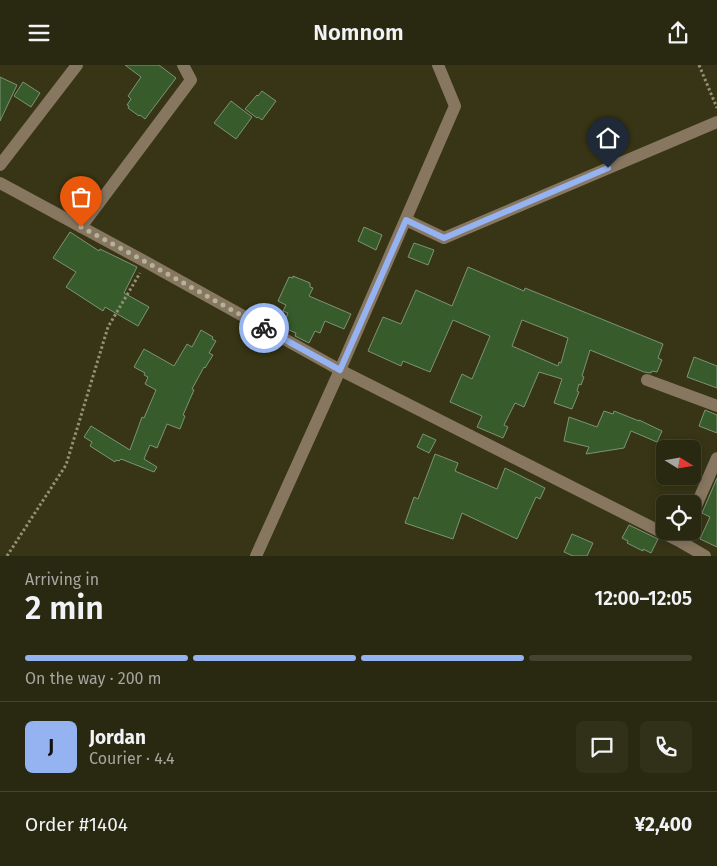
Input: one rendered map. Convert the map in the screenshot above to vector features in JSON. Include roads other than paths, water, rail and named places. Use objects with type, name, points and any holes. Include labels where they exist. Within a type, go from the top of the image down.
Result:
[{"type":"street","points":[[0,165],[77,65]]},
{"type":"street","points":[[81,227],[191,80],[183,65]]},
{"type":"street","points":[[256,556],[340,370],[455,106],[438,65]]},
{"type":"street","points":[[406,220],[444,238],[717,122]]},
{"type":"street","points":[[0,183],[340,370],[656,524]]},
{"type":"street","points":[[647,380],[717,406]]},
{"type":"street","points":[[701,495],[717,458]]},
{"type":"street","points":[[686,540],[705,556]]}]
